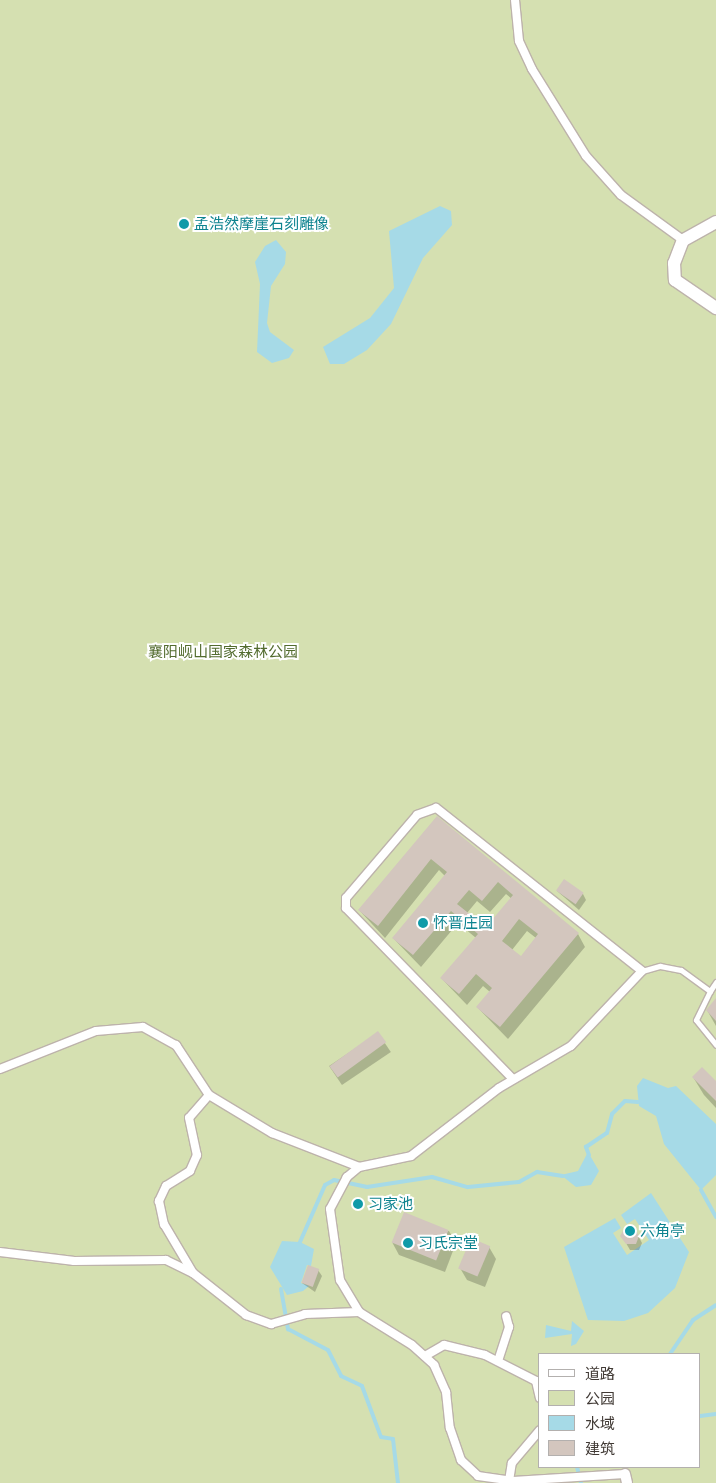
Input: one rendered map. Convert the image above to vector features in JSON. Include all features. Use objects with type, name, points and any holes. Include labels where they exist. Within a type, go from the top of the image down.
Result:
[{"type":"street","points":[[515,0],[520,41],[532,69],[586,156],[621,195],[684,240]]},
{"type":"street","points":[[716,222],[684,240],[674,263],[675,280],[716,308]]},
{"type":"street","points":[[513,1078],[346,908],[346,898],[417,815],[436,808],[642,971],[571,1046],[513,1078],[411,1156],[359,1167],[347,1177],[330,1209],[332,1240],[340,1280],[359,1312],[425,1356],[434,1365],[446,1392],[450,1428],[461,1460],[478,1476],[509,1481],[587,1476],[626,1478]]},
{"type":"street","points":[[0,1068],[96,1031],[143,1027],[176,1045],[209,1095],[272,1133],[359,1167]]},
{"type":"street","points":[[193,1273],[164,1224],[159,1202],[166,1186],[190,1172],[197,1156],[189,1118],[209,1095]]},
{"type":"street","points":[[0,1252],[74,1261],[166,1260],[193,1273],[246,1316],[277,1323],[306,1314],[359,1312]]},
{"type":"street","points":[[498,1361],[509,1327],[506,1316]]},
{"type":"street","points":[[425,1356],[444,1345],[498,1361],[536,1380],[538,1389]]},
{"type":"street","points":[[509,1481],[512,1463],[538,1432]]},
{"type":"lane","points":[[642,971],[660,966],[681,970],[710,991]]},
{"type":"lane","points":[[716,982],[696,1020],[716,1045]]},
{"type":"green space","name":"襄阳岘山国家森林公园","points":[[0,0],[716,0],[716,1483],[0,1483]]},
{"type":"water","points":[[440,206],[451,211],[452,225],[423,258],[391,324],[367,350],[344,364],[330,364],[323,347],[370,318],[394,288],[389,231]]},
{"type":"water","points":[[276,240],[286,252],[285,264],[271,286],[267,323],[270,332],[294,350],[289,358],[272,363],[257,352],[260,284],[255,262],[265,246]]},
{"type":"water","points":[[643,1078],[668,1088],[676,1086],[716,1124],[716,1175],[701,1190],[664,1144],[656,1116],[639,1106],[637,1086]]},
{"type":"water","points":[[588,1152],[599,1171],[591,1185],[576,1187],[561,1175],[578,1171]]},
{"type":"water","points":[[651,1193],[689,1252],[675,1288],[648,1313],[624,1321],[588,1320],[564,1247],[615,1218],[621,1228],[613,1233],[627,1255],[649,1240],[635,1219],[627,1224],[621,1215]]},
{"type":"water","points":[[282,1241],[300,1242],[314,1249],[311,1266],[307,1265],[301,1283],[309,1286],[303,1291],[287,1295],[270,1267]]},
{"type":"water","points":[[572,1321],[584,1331],[576,1344],[571,1346],[572,1334],[545,1338],[546,1325],[571,1331]]},
{"type":"building","name":"怀晋庄园","points":[[437,816],[579,933],[500,1027],[476,1007],[492,988],[476,974],[459,994],[440,978],[478,934],[451,911],[413,955],[392,938],[447,872],[431,859],[378,926],[358,910]],"holes":[[[498,882],[513,895],[486,927],[457,904],[469,890],[482,901]],[[519,919],[538,934],[521,956],[502,941]]]},
{"type":"building","points":[[564,879],[584,893],[576,904],[556,890]]},
{"type":"building","points":[[716,998],[716,1021],[706,1010]]},
{"type":"building","points":[[378,1031],[386,1042],[338,1078],[329,1066]]},
{"type":"building","points":[[702,1067],[716,1081],[716,1101],[692,1077]]},
{"type":"building","points":[[404,1212],[449,1230],[436,1261],[392,1243]]},
{"type":"building","name":"六角亭","points":[[625,1227],[634,1227],[639,1236],[636,1244],[626,1244],[620,1236]]},
{"type":"building","points":[[471,1238],[490,1246],[477,1277],[458,1268]]},
{"type":"building","points":[[308,1265],[319,1269],[313,1287],[302,1283]]},
{"type":"waterway","points":[[589,1155],[586,1147],[607,1133],[612,1114],[625,1101],[638,1102]]},
{"type":"waterway","points":[[300,1242],[325,1185],[334,1180],[367,1187],[432,1177],[468,1187],[519,1182],[537,1172],[563,1176]]},
{"type":"waterway","points":[[701,1190],[716,1217]]},
{"type":"waterway","points":[[281,1289],[288,1329],[328,1350],[341,1376],[362,1386],[381,1437],[393,1439],[398,1483]]},
{"type":"waterway","points":[[671,1353],[693,1320],[716,1305]]},
{"type":"waterway","points":[[701,1416],[716,1414]]},
{"type":"waterway","points":[[577,1468],[581,1483]]},
{"type":"place","name":"孟浩然摩崖石刻雕像","points":[[184,224]]},
{"type":"place","name":"怀晋庄园","points":[[423,923]]},
{"type":"place","name":"习家池","points":[[358,1204]]},
{"type":"place","name":"六角亭","points":[[630,1231]]},
{"type":"place","name":"习氏宗堂","points":[[408,1243]]}]
